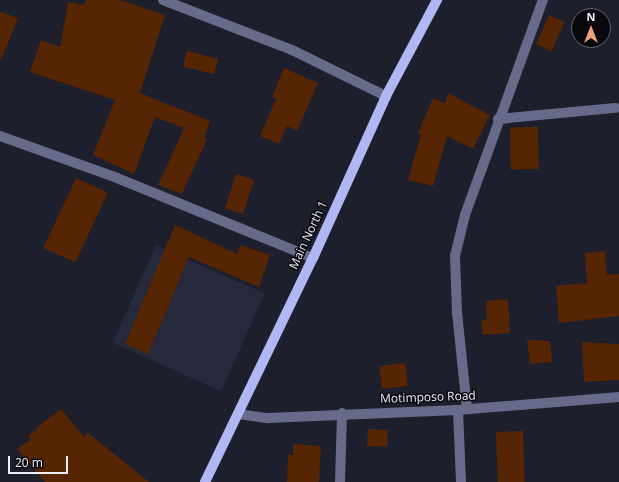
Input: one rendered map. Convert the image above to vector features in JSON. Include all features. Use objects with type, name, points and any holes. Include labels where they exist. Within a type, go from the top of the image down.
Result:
[{"type":"main road","name":"Main North 1","points":[[205,482],[313,258],[386,96],[437,0]]},
{"type":"street","points":[[163,0],[292,50],[386,96]]},
{"type":"street","points":[[461,482],[462,409],[455,256],[465,216],[498,119],[543,0]]},
{"type":"street","points":[[498,119],[615,108]]},
{"type":"street","points":[[0,136],[118,178],[313,258]]},
{"type":"street","name":"Motimposo Road","points":[[238,414],[268,418],[342,413],[462,409],[619,398]]},
{"type":"street","points":[[340,482],[342,413]]},
{"type":"shaded area","points":[[156,245],[265,293],[221,391],[112,343]]},
{"type":"building","points":[[86,0],[120,0],[165,15],[140,93],[210,121],[204,138],[207,139],[182,194],[158,185],[184,128],[155,117],[134,174],[93,155],[115,100],[30,72],[41,40],[60,47],[68,2],[84,5]]},
{"type":"building","points":[[0,12],[18,18],[1,60],[0,60]]},
{"type":"building","points":[[549,15],[565,22],[552,51],[536,44]]},
{"type":"building","points":[[187,51],[218,59],[214,74],[183,67]]},
{"type":"building","points":[[284,68],[318,83],[297,131],[287,126],[279,144],[260,136],[276,99],[272,97]]},
{"type":"building","points":[[448,93],[490,115],[473,149],[447,136],[433,186],[408,180],[421,134],[418,133],[433,98],[445,104]]},
{"type":"building","points":[[510,127],[538,127],[539,169],[511,169]]},
{"type":"building","points":[[236,174],[254,180],[243,214],[225,208]]},
{"type":"building","points":[[76,178],[108,193],[75,263],[43,248]]},
{"type":"building","points":[[175,225],[237,254],[240,245],[270,255],[259,287],[189,257],[148,354],[125,344]]},
{"type":"building","points":[[605,251],[607,275],[619,274],[619,316],[559,323],[556,286],[587,283],[585,253]]},
{"type":"building","points":[[508,299],[510,333],[483,335],[481,320],[487,319],[486,301]]},
{"type":"building","points":[[527,340],[550,341],[552,362],[530,364]]},
{"type":"building","points":[[582,342],[619,344],[619,380],[584,382]]},
{"type":"building","points":[[405,363],[408,386],[382,389],[379,366]]},
{"type":"building","points":[[61,409],[84,437],[88,433],[149,482],[45,482],[17,449],[31,439],[28,436],[37,430],[36,428]]},
{"type":"building","points":[[368,429],[388,430],[387,447],[367,446]]},
{"type":"building","points":[[523,431],[525,482],[498,482],[496,432]]},
{"type":"building","points":[[293,444],[321,446],[319,482],[287,482],[288,455],[293,455]]}]
